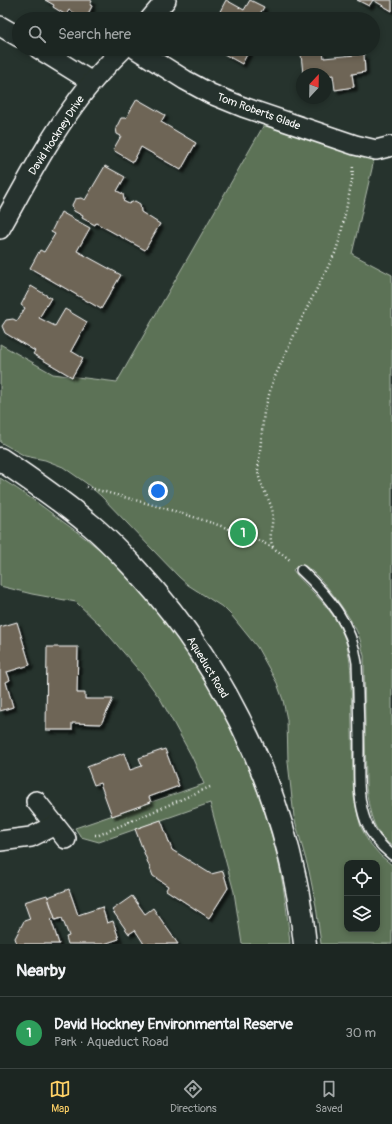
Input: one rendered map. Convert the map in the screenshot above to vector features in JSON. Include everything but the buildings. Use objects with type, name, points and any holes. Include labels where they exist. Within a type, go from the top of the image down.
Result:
[{"type":"main road","name":"Aqueduct Road","points":[[0,459],[41,486],[89,524],[129,563],[149,584],[184,628],[205,659],[240,723],[259,762],[271,792],[284,831],[292,866],[300,904],[305,944]]},
{"type":"street","points":[[156,12],[166,0]]},
{"type":"street","points":[[0,26],[12,33]]},
{"type":"street","points":[[50,56],[92,82]]},
{"type":"street","name":"David Hockney Drive","points":[[0,229],[56,132],[92,82],[116,56]]},
{"type":"street","name":"Tom Roberts Glade","points":[[147,56],[185,80],[211,94],[243,107],[355,146],[376,150],[392,146]]},
{"type":"street","points":[[0,841],[61,832],[36,801]]},
{"type":"lane","points":[[302,570],[336,607],[343,618],[356,650],[359,780],[362,805],[365,820],[370,831],[392,855]]},
{"type":"path","points":[[273,547],[270,539],[272,511],[259,479],[258,470],[264,412],[278,368],[335,253],[340,238],[352,181],[355,146]]},
{"type":"path","points":[[86,487],[189,516],[250,537],[273,547],[302,570]]},
{"type":"path","points":[[95,835],[210,786]]},
{"type":"green space","points":[[265,123],[374,160],[352,254],[392,275],[392,846],[385,840],[376,827],[370,812],[367,795],[364,656],[359,637],[342,607],[319,578],[305,566],[295,568],[293,570],[331,613],[342,631],[348,651],[351,675],[354,797],[361,827],[368,841],[380,855],[392,865],[392,944],[321,944],[316,906],[309,871],[294,817],[288,762],[287,720],[283,700],[277,683],[257,647],[224,608],[188,585],[179,577],[101,496],[86,483],[63,467],[45,460],[25,456],[0,442],[0,344],[53,374],[117,382]]},
{"type":"green space","points":[[0,478],[32,499],[102,551],[114,562],[142,592],[187,652],[205,681],[237,741],[262,804],[280,869],[290,944],[242,944],[234,892],[210,803],[99,842],[81,837],[75,828],[204,784],[192,757],[161,700],[142,674],[99,624],[76,602],[32,594],[0,586]]},
{"type":"place","name":"David Hockney Environmental Reserve","points":[[243,533]]}]
